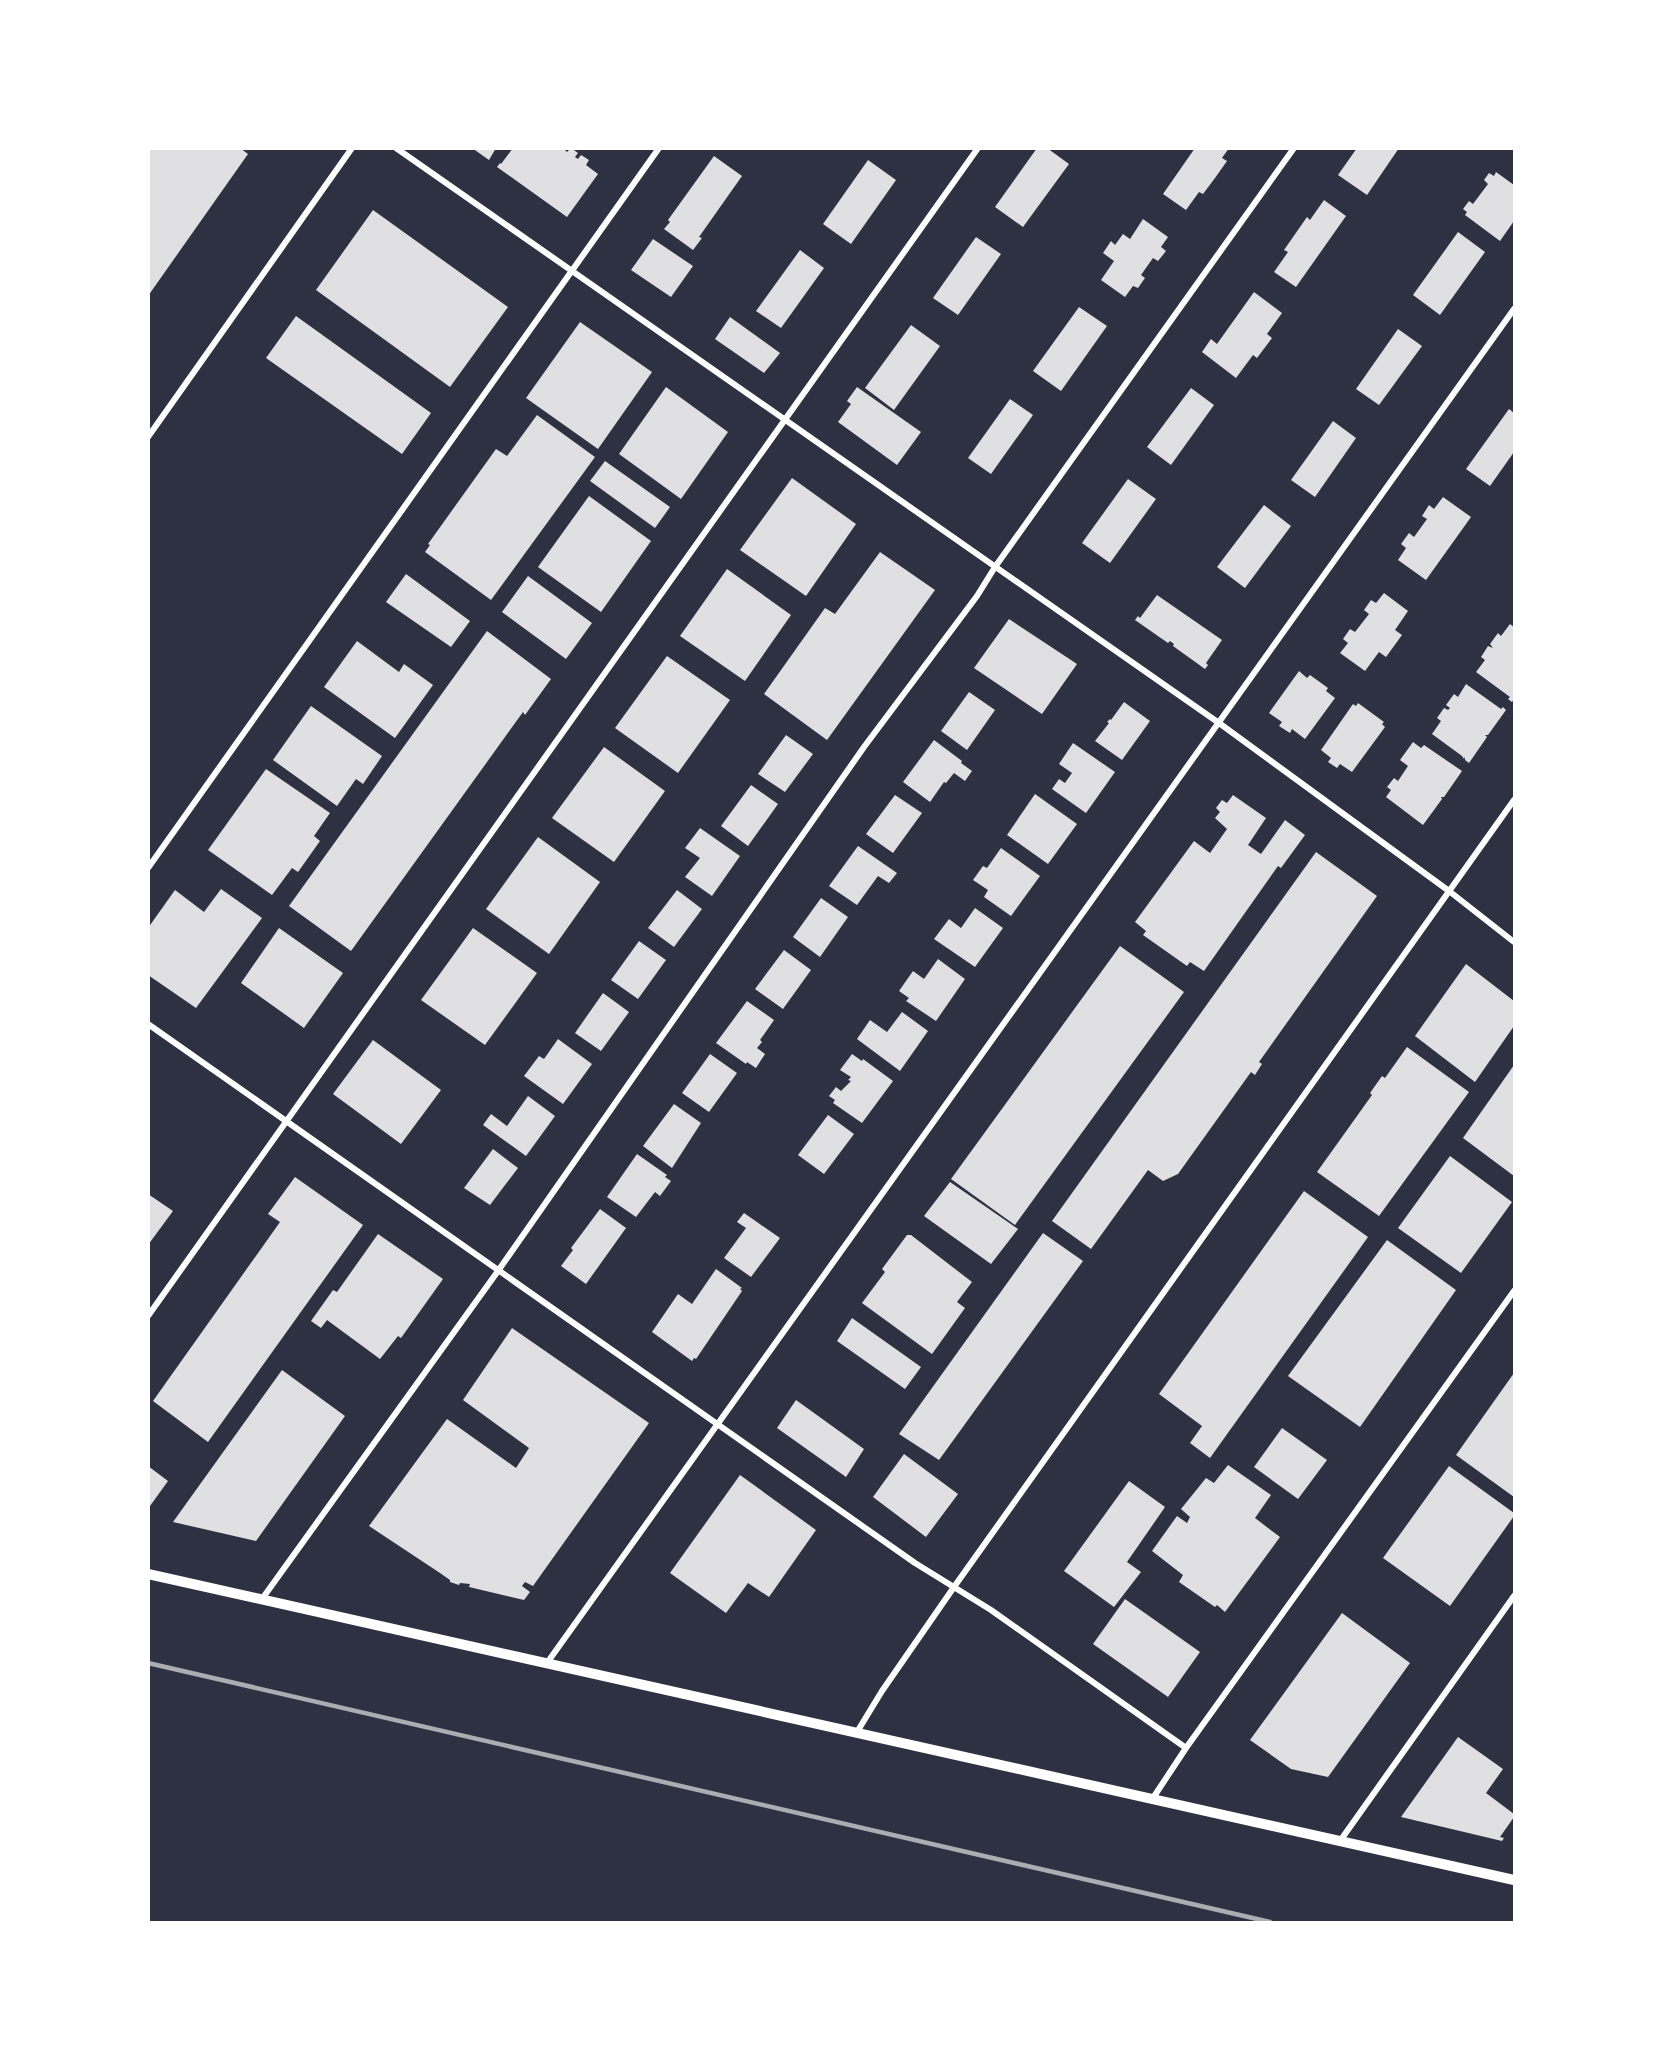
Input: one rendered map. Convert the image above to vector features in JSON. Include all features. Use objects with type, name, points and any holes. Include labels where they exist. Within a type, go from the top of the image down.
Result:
[{"type":"street","points":[[148,437],[352,148]]},
{"type":"street","points":[[396,148],[1219,723],[1515,942]]},
{"type":"street","points":[[148,868],[659,148]]},
{"type":"street","points":[[148,1316],[978,148]]},
{"type":"street","points":[[262,1600],[498,1270],[864,747],[977,596],[995,567],[1294,148]]},
{"type":"street","points":[[547,1663],[1515,309]]},
{"type":"street","points":[[857,1732],[882,1691],[954,1587],[1515,800]]},
{"type":"street","points":[[148,1024],[915,1563],[991,1610],[1186,1748]]},
{"type":"street","points":[[1153,1798],[1186,1748],[1515,1291]]},
{"type":"street","points":[[148,1574],[1515,1880]]},
{"type":"street","points":[[1340,1841],[1515,1596]]},
{"type":"building","points":[[148,148],[240,148],[248,154],[148,296]]},
{"type":"building","points":[[472,148],[496,148],[489,160]]},
{"type":"building","points":[[513,148],[563,148],[567,152],[571,148],[578,153],[575,157],[578,159],[581,155],[589,160],[586,165],[598,174],[567,217],[497,167]]},
{"type":"building","points":[[1037,148],[1047,148],[1069,164],[1023,227],[995,207]]},
{"type":"building","points":[[1195,148],[1229,148],[1222,158],[1227,161],[1203,194],[1199,192],[1186,210],[1163,194]]},
{"type":"building","points":[[1357,148],[1399,148],[1367,195],[1338,175]]},
{"type":"building","points":[[714,156],[742,176],[699,237],[702,238],[693,250],[664,229]]},
{"type":"building","points":[[868,160],[896,180],[851,244],[823,224]]},
{"type":"building","points":[[1496,172],[1514,185],[1514,221],[1500,241],[1465,215],[1467,212],[1463,209],[1469,201],[1473,204],[1488,184],[1484,180],[1489,173],[1494,176]]},
{"type":"building","points":[[1324,200],[1346,216],[1296,287],[1274,272],[1288,252],[1284,250],[1307,217],[1310,220]]},
{"type":"building","points":[[373,210],[508,307],[450,387],[316,290]]},
{"type":"building","points":[[1143,219],[1168,237],[1161,247],[1166,251],[1158,261],[1153,258],[1141,275],[1145,278],[1138,288],[1133,286],[1125,297],[1101,280],[1114,261],[1103,253],[1111,241],[1115,245],[1123,234],[1130,239]]},
{"type":"building","points":[[1458,232],[1485,252],[1440,315],[1413,295]]},
{"type":"building","points":[[976,237],[1001,254],[958,315],[933,298]]},
{"type":"building","points":[[653,239],[693,266],[671,297],[631,270]]},
{"type":"building","points":[[800,250],[824,268],[781,328],[756,311]]},
{"type":"building","points":[[1254,292],[1282,313],[1267,334],[1272,338],[1257,358],[1253,355],[1236,378],[1202,352],[1211,339],[1217,344]]},
{"type":"building","points":[[1079,307],[1107,326],[1061,391],[1033,371]]},
{"type":"building","points":[[296,316],[431,413],[402,454],[266,358]]},
{"type":"building","points":[[730,317],[780,353],[764,373],[715,339]]},
{"type":"building","points":[[580,322],[652,372],[598,449],[526,398]]},
{"type":"building","points":[[911,325],[940,346],[894,410],[865,388]]},
{"type":"building","points":[[1398,329],[1422,346],[1379,405],[1356,389]]},
{"type":"building","points":[[666,387],[728,432],[681,499],[619,454]]},
{"type":"building","points":[[857,387],[921,432],[897,465],[838,422],[851,404],[847,401]]},
{"type":"building","points":[[1191,388],[1214,405],[1171,465],[1147,447]]},
{"type":"building","points":[[1010,399],[1033,415],[991,474],[968,458]]},
{"type":"building","points":[[1509,409],[1514,413],[1514,452],[1490,486],[1466,469]]},
{"type":"building","points":[[537,415],[595,457],[491,600],[425,552],[430,545],[428,544],[496,449],[507,456]]},
{"type":"building","points":[[1333,421],[1356,438],[1315,497],[1291,480]]},
{"type":"building","points":[[605,461],[670,507],[655,528],[590,481]]},
{"type":"building","points":[[792,478],[856,524],[806,596],[740,550]]},
{"type":"building","points":[[1128,479],[1156,499],[1110,563],[1082,543]]},
{"type":"building","points":[[589,496],[651,541],[601,612],[538,567]]},
{"type":"building","points":[[1443,497],[1471,517],[1426,580],[1398,560],[1406,548],[1401,544],[1409,533],[1414,537],[1427,519],[1422,516],[1429,505],[1434,509]]},
{"type":"building","points":[[1264,505],[1291,526],[1245,588],[1217,567]]},
{"type":"building","points":[[880,552],[935,590],[827,740],[764,694],[825,608],[835,614]]},
{"type":"building","points":[[727,569],[791,615],[745,681],[680,636]]},
{"type":"building","points":[[406,574],[470,621],[451,647],[386,602]]},
{"type":"building","points":[[528,576],[592,623],[566,659],[502,612]]},
{"type":"building","points":[[1384,593],[1408,611],[1395,630],[1402,635],[1386,657],[1379,652],[1365,671],[1340,653],[1348,643],[1343,639],[1350,629],[1355,632],[1369,614],[1364,610],[1371,600],[1376,603]]},
{"type":"building","points":[[1157,595],[1222,640],[1206,663],[1208,665],[1205,669],[1173,646],[1174,644],[1170,641],[1168,643],[1135,620],[1138,616],[1140,618]]},
{"type":"building","points":[[1009,619],[1077,664],[1042,714],[974,668]]},
{"type":"building","points":[[1510,624],[1514,627],[1514,699],[1512,702],[1508,699],[1510,697],[1476,672],[1485,660],[1481,657],[1488,646],[1493,648],[1490,644],[1498,633],[1501,636]]},
{"type":"building","points":[[487,631],[551,679],[525,715],[523,712],[351,951],[289,906]]},
{"type":"building","points":[[357,641],[399,672],[404,664],[433,685],[395,738],[324,687]]},
{"type":"building","points":[[667,656],[730,700],[678,773],[615,728]]},
{"type":"building","points":[[1299,671],[1307,678],[1310,675],[1328,688],[1326,691],[1335,698],[1305,739],[1292,729],[1290,733],[1279,726],[1282,722],[1269,713]]},
{"type":"building","points":[[1466,684],[1501,709],[1503,707],[1506,710],[1488,735],[1485,735],[1487,737],[1469,763],[1465,757],[1464,759],[1432,734],[1441,721],[1437,718],[1444,708],[1448,710],[1450,708],[1446,705],[1454,694],[1458,697]]},
{"type":"building","points":[[969,692],[995,710],[967,750],[941,731]]},
{"type":"building","points":[[1124,702],[1150,721],[1122,760],[1095,741]]},
{"type":"building","points":[[1358,703],[1384,722],[1382,724],[1385,727],[1352,772],[1340,764],[1337,768],[1328,762],[1331,758],[1321,750],[1353,704],[1356,706]]},
{"type":"building","points":[[311,706],[382,756],[363,784],[356,779],[337,806],[273,760]]},
{"type":"building","points":[[786,735],[813,754],[785,792],[758,774]]},
{"type":"building","points":[[934,740],[972,771],[965,781],[954,773],[946,783],[944,782],[930,802],[903,782]]},
{"type":"building","points":[[1413,742],[1421,748],[1424,745],[1462,771],[1444,797],[1441,797],[1442,799],[1423,825],[1386,797],[1391,790],[1387,787],[1394,778],[1398,781],[1408,766],[1400,760]]},
{"type":"building","points":[[1073,743],[1115,772],[1086,813],[1052,789],[1059,779],[1065,783],[1072,773],[1059,764]]},
{"type":"building","points":[[604,747],[665,791],[614,862],[552,818]]},
{"type":"building","points":[[266,769],[330,813],[314,836],[320,841],[298,872],[292,868],[272,895],[208,850]]},
{"type":"building","points":[[751,785],[778,804],[748,846],[721,826]]},
{"type":"building","points":[[1035,794],[1077,824],[1048,864],[1007,835]]},
{"type":"building","points":[[895,795],[922,813],[893,853],[866,834]]},
{"type":"building","points":[[1233,795],[1266,818],[1248,845],[1261,854],[1285,820],[1305,835],[1281,868],[1278,866],[1204,971],[1190,962],[1187,966],[1143,935],[1146,931],[1135,922],[1194,841],[1210,853],[1227,829],[1215,818],[1220,812],[1216,808],[1222,800],[1227,803]]},
{"type":"building","points":[[700,828],[740,856],[712,896],[685,877],[700,858],[685,848]]},
{"type":"building","points":[[538,837],[600,882],[549,954],[486,909]]},
{"type":"building","points":[[858,846],[897,873],[889,883],[878,876],[857,905],[829,886]]},
{"type":"building","points":[[1001,848],[1040,876],[1011,916],[984,897],[988,890],[973,880],[983,866],[987,868]]},
{"type":"building","points":[[1316,852],[1377,896],[1259,1062],[1262,1064],[1255,1075],[1251,1072],[1178,1174],[1163,1181],[1148,1170],[1091,1249],[1052,1221]]},
{"type":"building","points":[[221,889],[262,918],[196,1008],[148,975],[148,928],[175,890],[204,912]]},
{"type":"building","points":[[677,890],[702,909],[674,947],[648,928]]},
{"type":"building","points":[[821,898],[848,917],[820,957],[793,937]]},
{"type":"building","points":[[975,908],[1003,928],[975,967],[934,939],[949,919],[961,928]]},
{"type":"building","points":[[279,928],[343,973],[304,1028],[241,983]]},
{"type":"building","points":[[473,928],[537,973],[485,1045],[421,1000]]},
{"type":"building","points":[[639,941],[666,960],[638,999],[611,980]]},
{"type":"building","points":[[1120,946],[1184,992],[1015,1225],[951,1179]]},
{"type":"building","points":[[784,950],[811,970],[783,1009],[755,989]]},
{"type":"building","points":[[938,959],[965,979],[936,1021],[906,1001],[909,998],[899,991],[913,971],[924,979]]},
{"type":"building","points":[[1466,964],[1514,1001],[1514,1026],[1475,1082],[1415,1036]]},
{"type":"building","points":[[603,993],[629,1012],[601,1051],[575,1033]]},
{"type":"building","points":[[747,1001],[774,1020],[757,1048],[765,1054],[756,1068],[747,1062],[746,1064],[716,1043]]},
{"type":"building","points":[[902,1012],[928,1031],[900,1071],[857,1039],[870,1020],[887,1032]]},
{"type":"building","points":[[558,1039],[592,1064],[563,1104],[524,1076],[539,1056],[544,1059]]},
{"type":"building","points":[[373,1040],[441,1090],[401,1144],[333,1094]]},
{"type":"building","points":[[1407,1047],[1469,1092],[1379,1216],[1317,1172],[1372,1095],[1370,1093],[1382,1076],[1385,1078]]},
{"type":"building","points":[[710,1054],[737,1073],[709,1112],[682,1093]]},
{"type":"building","points":[[852,1054],[862,1061],[863,1059],[893,1081],[862,1123],[833,1103],[835,1100],[829,1096],[836,1087],[841,1091],[851,1081],[848,1080],[851,1077],[840,1070]]},
{"type":"building","points":[[1514,1065],[1514,1176],[1463,1138]]},
{"type":"building","points":[[528,1096],[555,1116],[526,1156],[483,1125],[491,1114],[507,1126]]},
{"type":"building","points":[[674,1104],[701,1123],[672,1168],[643,1146]]},
{"type":"building","points":[[828,1115],[854,1134],[824,1174],[798,1155]]},
{"type":"building","points":[[493,1149],[518,1168],[490,1205],[464,1188]]},
{"type":"building","points":[[637,1154],[667,1175],[665,1177],[671,1181],[660,1196],[655,1192],[636,1217],[607,1197]]},
{"type":"building","points":[[1450,1156],[1512,1202],[1461,1273],[1398,1228]]},
{"type":"building","points":[[295,1177],[363,1225],[208,1442],[153,1401],[280,1222],[268,1214]]},
{"type":"building","points":[[950,1182],[1018,1229],[991,1264],[924,1216]]},
{"type":"building","points":[[1304,1191],[1368,1237],[1210,1458],[1190,1443],[1202,1426],[1159,1394]]},
{"type":"building","points":[[148,1194],[173,1211],[148,1245]]},
{"type":"building","points":[[600,1209],[626,1228],[586,1284],[561,1266],[573,1250],[571,1248]]},
{"type":"building","points":[[744,1213],[780,1238],[751,1277],[724,1258],[746,1228],[737,1222]]},
{"type":"building","points":[[1043,1233],[1083,1261],[939,1460],[899,1434]]},
{"type":"building","points":[[378,1234],[443,1279],[401,1338],[398,1336],[380,1359],[327,1320],[321,1328],[311,1321],[333,1290],[337,1292]]},
{"type":"building","points":[[907,1235],[911,1235],[972,1282],[957,1302],[965,1308],[932,1354],[862,1303],[885,1272],[882,1269]]},
{"type":"building","points":[[1387,1240],[1456,1290],[1360,1427],[1288,1376]]},
{"type":"building","points":[[716,1269],[742,1288],[740,1289],[742,1291],[696,1359],[692,1361],[652,1332],[678,1294],[692,1304]]},
{"type":"building","points":[[852,1318],[921,1367],[905,1389],[837,1341]]},
{"type":"building","points":[[512,1328],[649,1423],[533,1586],[525,1582],[522,1586],[530,1592],[524,1600],[469,1587],[470,1584],[460,1583],[459,1585],[450,1582],[369,1526],[447,1419],[516,1468],[529,1448],[463,1400]]},
{"type":"building","points":[[282,1370],[345,1416],[256,1541],[173,1522]]},
{"type":"building","points":[[1514,1373],[1514,1497],[1456,1455]]},
{"type":"building","points":[[796,1400],[864,1449],[846,1477],[777,1428]]},
{"type":"building","points":[[1282,1428],[1327,1460],[1298,1499],[1254,1467]]},
{"type":"building","points":[[904,1454],[958,1494],[926,1537],[873,1497]]},
{"type":"building","points":[[1228,1465],[1271,1495],[1255,1518],[1280,1537],[1225,1612],[1179,1582],[1183,1575],[1152,1551],[1177,1516],[1187,1523],[1190,1517],[1181,1509],[1206,1478],[1214,1483]]},
{"type":"building","points":[[148,1466],[168,1481],[150,1506],[148,1505]]},
{"type":"building","points":[[1449,1466],[1514,1513],[1450,1606],[1383,1558]]},
{"type":"building","points":[[740,1475],[816,1530],[769,1597],[748,1583],[726,1613],[670,1573]]},
{"type":"building","points":[[1129,1481],[1165,1507],[1127,1562],[1141,1572],[1114,1607],[1064,1571]]},
{"type":"building","points":[[1125,1599],[1200,1652],[1168,1697],[1093,1644]]},
{"type":"building","points":[[1342,1613],[1410,1663],[1328,1777],[1291,1769],[1250,1740]]},
{"type":"building","points":[[1458,1737],[1503,1769],[1486,1793],[1514,1814],[1500,1837],[1504,1838],[1502,1841],[1401,1817]]},
{"type":"railway","points":[[148,1663],[1270,1922]]}]
